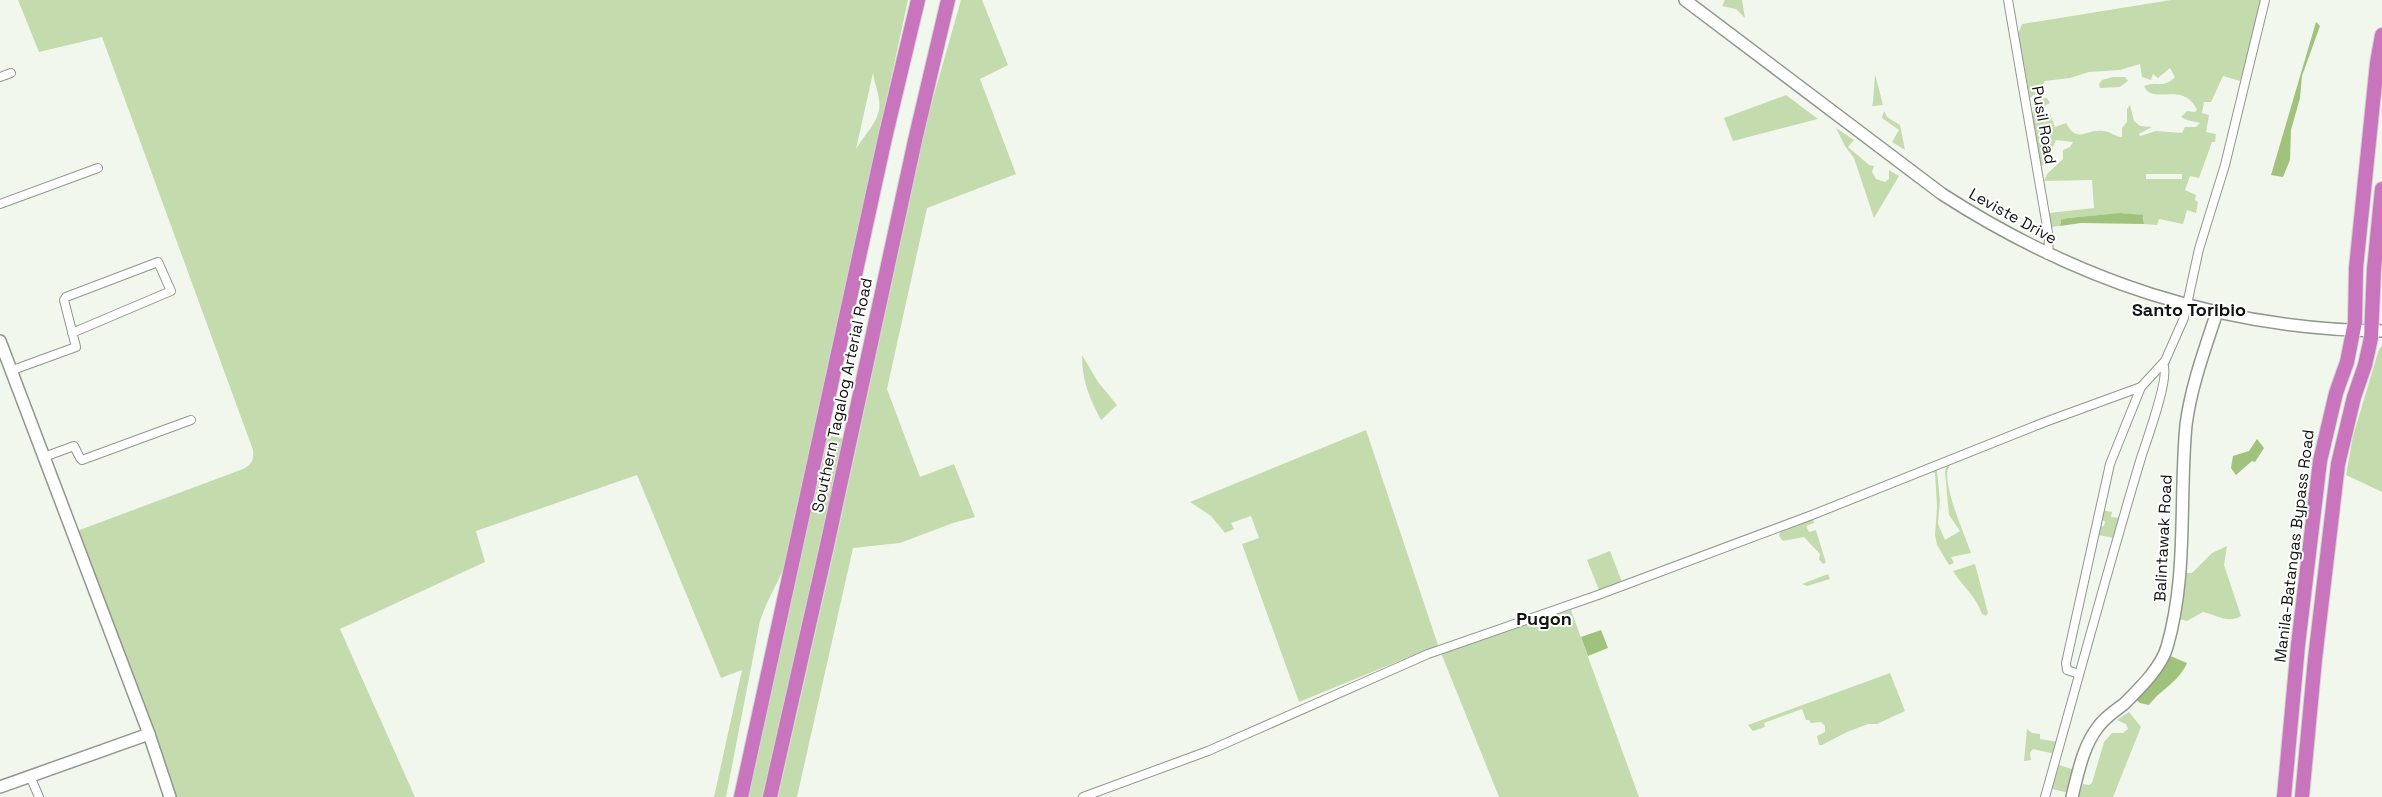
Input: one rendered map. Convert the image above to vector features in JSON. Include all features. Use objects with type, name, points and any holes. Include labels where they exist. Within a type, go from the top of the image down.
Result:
[{"type":"highway","name":"Southern Tagalog Arterial Road","points":[[741,797],[885,138],[918,0]]},
{"type":"highway","name":"Southern Tagalog Arterial Road","points":[[770,797],[817,593],[919,120],[948,0]]},
{"type":"highway","name":"Manila-Batangas Bypass Road","points":[[2284,797],[2290,726],[2320,461],[2336,394],[2348,362],[2354,330],[2358,240],[2377,63],[2382,35]]},
{"type":"highway","name":"Manila-Batangas Bypass Road","points":[[2302,797],[2338,464],[2354,397],[2377,331],[2374,269],[2382,189]]},
{"type":"highway","points":[[2290,726],[2308,728]]},
{"type":"street","name":"Leviste Drive","points":[[1686,0],[1942,194],[1981,219],[2048,255],[2143,292],[2217,312],[2288,324],[2377,331]]},
{"type":"street","name":"Pusil Road","points":[[2008,0],[2049,238],[2048,255]]},
{"type":"street","points":[[2079,674],[2067,670],[2066,663],[2105,478],[2142,387],[2163,364],[2180,329],[2199,249],[2225,165],[2265,0]]},
{"type":"street","points":[[0,77],[11,73]]},
{"type":"street","points":[[0,204],[98,168]]},
{"type":"street","points":[[10,371],[74,349],[75,344],[72,333],[64,298],[158,262],[171,291],[72,333]]},
{"type":"street","name":"Balintawak Road","points":[[2072,797],[2083,758],[2094,732],[2103,721],[2137,691],[2161,662],[2167,648],[2179,583],[2182,479],[2189,405],[2217,312]]},
{"type":"street","points":[[0,341],[149,734],[170,797]]},
{"type":"street","points":[[2045,797],[2160,396],[2165,374],[2163,364]]},
{"type":"street","points":[[1083,797],[1208,751],[1428,654],[1598,595],[1812,516],[2045,422],[2142,387]]},
{"type":"street","points":[[44,457],[74,446],[82,460],[191,420]]},
{"type":"street","points":[[0,787],[149,734]]},
{"type":"street","points":[[30,776],[39,797]]},
{"type":"green space","points":[[18,0],[908,0],[788,556],[760,621],[726,797],[714,797],[742,670],[721,678],[637,475],[476,531],[485,562],[340,629],[415,797],[172,797],[77,531],[243,469],[252,461],[253,450],[102,37],[39,52]],"holes":[[[873,73],[879,100],[878,114],[856,149]]]},
{"type":"green space","points":[[961,0],[982,0],[1008,65],[980,79],[1016,174],[927,208],[887,389],[920,477],[954,464],[975,517],[953,523],[900,543],[853,548],[797,797],[778,797],[832,560],[928,116]]},
{"type":"green space","points":[[1725,0],[1742,0],[1745,18],[1736,9],[1722,6]]},
{"type":"green space","points":[[2171,0],[2262,0],[2240,81],[2223,76],[2211,102],[2204,102],[2202,113],[2209,115],[2206,132],[2216,134],[2215,142],[2212,142],[2199,178],[2190,176],[2185,190],[2196,195],[2195,200],[2198,202],[2196,213],[2187,210],[2183,224],[2159,219],[2157,225],[2144,224],[2144,217],[2123,213],[2068,218],[2060,222],[2060,226],[2051,227],[2049,213],[2094,208],[2092,180],[2044,181],[2047,174],[2063,159],[2063,150],[2070,147],[2073,142],[2056,140],[2045,165],[2041,165],[2032,115],[2034,106],[2043,98],[2047,98],[2050,103],[2042,107],[2041,120],[2050,114],[2055,127],[2066,123],[2070,130],[2078,134],[2104,131],[2122,137],[2122,128],[2127,122],[2127,109],[2130,105],[2134,121],[2140,126],[2152,127],[2139,134],[2140,136],[2156,131],[2182,133],[2185,127],[2196,127],[2200,123],[2181,117],[2187,111],[2195,112],[2197,110],[2191,101],[2184,96],[2177,94],[2154,94],[2148,92],[2144,86],[2164,84],[2171,81],[2175,77],[2170,68],[2158,78],[2153,74],[2151,80],[2142,77],[2140,64],[2120,70],[2089,72],[2070,78],[2045,81],[2039,91],[2030,98],[2018,34],[2022,24]],"holes":[[[2146,174],[2182,174],[2182,179],[2146,179]]]},
{"type":"green space","points":[[2316,22],[2320,26],[2302,76],[2300,98],[2291,130],[2290,160],[2283,177],[2271,175]]},
{"type":"green space","points":[[1875,74],[1883,105],[1872,106],[1873,102]]},
{"type":"green space","points":[[2113,77],[2125,77],[2128,81],[2120,87],[2100,88],[2099,84],[2102,80]]},
{"type":"green space","points":[[1786,95],[1818,119],[1733,141],[1724,118]]},
{"type":"green space","points":[[1884,111],[1887,117],[1900,125],[1905,150],[1892,142],[1899,130],[1882,118]]},
{"type":"green space","points":[[1836,128],[1854,140],[1848,147],[1869,165],[1874,166],[1872,172],[1876,179],[1885,182],[1889,179],[1889,170],[1899,176],[1874,218],[1854,158],[1845,146]]},
{"type":"green space","points":[[2120,213],[2143,215],[2144,224],[2081,223],[2060,226],[2061,220],[2068,218]]},
{"type":"green space","points":[[2382,346],[2382,492],[2346,475],[2353,436],[2379,349]]},
{"type":"green space","points":[[1082,355],[1098,382],[1117,405],[1101,420],[1087,389],[1083,373]]},
{"type":"green space","points":[[1366,430],[1438,645],[1299,702],[1242,544],[1259,538],[1251,516],[1231,523],[1234,529],[1225,533],[1211,516],[1190,502]]},
{"type":"green space","points":[[828,435],[845,439],[765,797],[747,797]]},
{"type":"green space","points":[[2257,439],[2264,448],[2255,462],[2252,461],[2236,475],[2231,468],[2233,456],[2249,451]]},
{"type":"green space","points":[[1951,464],[1948,470],[1950,493],[1971,553],[1951,557],[1954,563],[1949,565],[1937,545],[1935,535],[1937,507],[1935,473],[1932,472],[1937,471],[1940,500],[1938,524],[1945,540],[1960,531],[1949,515],[1945,472],[1946,467]]},
{"type":"green space","points":[[2102,510],[2112,512],[2111,517],[2120,518],[2114,538],[2098,535],[2099,526],[2104,526],[2105,521],[2100,520]]},
{"type":"green space","points":[[1813,519],[1814,523],[1806,526],[1809,532],[1816,530],[1826,563],[1823,564],[1819,559],[1820,554],[1804,537],[1783,541],[1779,536],[1781,530]]},
{"type":"green space","points":[[2227,546],[2224,565],[2241,616],[2227,619],[2203,612],[2187,621],[2176,618],[2183,573],[2192,573],[2212,553]]},
{"type":"green space","points":[[1610,551],[1622,582],[1599,590],[1587,560]]},
{"type":"green space","points":[[1975,564],[1988,613],[1986,616],[1982,614],[1973,597],[1953,571]]},
{"type":"green space","points":[[1828,574],[1830,579],[1807,586],[1802,584]]},
{"type":"green space","points":[[1571,610],[1639,797],[1499,797],[1441,653]]},
{"type":"green space","points":[[1601,630],[1608,648],[1588,656],[1581,637]]},
{"type":"green space","points":[[2168,655],[2187,663],[2184,670],[2149,705],[2140,703],[2134,698]]},
{"type":"green space","points":[[1890,673],[1905,711],[1877,724],[1868,724],[1847,732],[1822,745],[1819,745],[1817,736],[1825,732],[1825,726],[1821,722],[1811,723],[1809,720],[1806,720],[1802,709],[1764,723],[1765,727],[1753,731],[1748,725]]},
{"type":"green space","points":[[2129,712],[2141,727],[2113,797],[2079,797],[2083,784],[2089,785],[2092,783],[2104,742],[2112,733],[2123,733],[2128,729],[2126,724],[2117,720]]},
{"type":"green space","points":[[2027,729],[2032,733],[2040,734],[2040,739],[2058,742],[2055,754],[2033,749],[2030,753],[2031,760],[2024,761]]},
{"type":"green space","points":[[2059,765],[2075,770],[2069,793],[2052,789]]},
{"type":"district","name":"Santo Toribio","points":[[2189,309]]},
{"type":"district","name":"Pugon","points":[[1544,618]]}]
